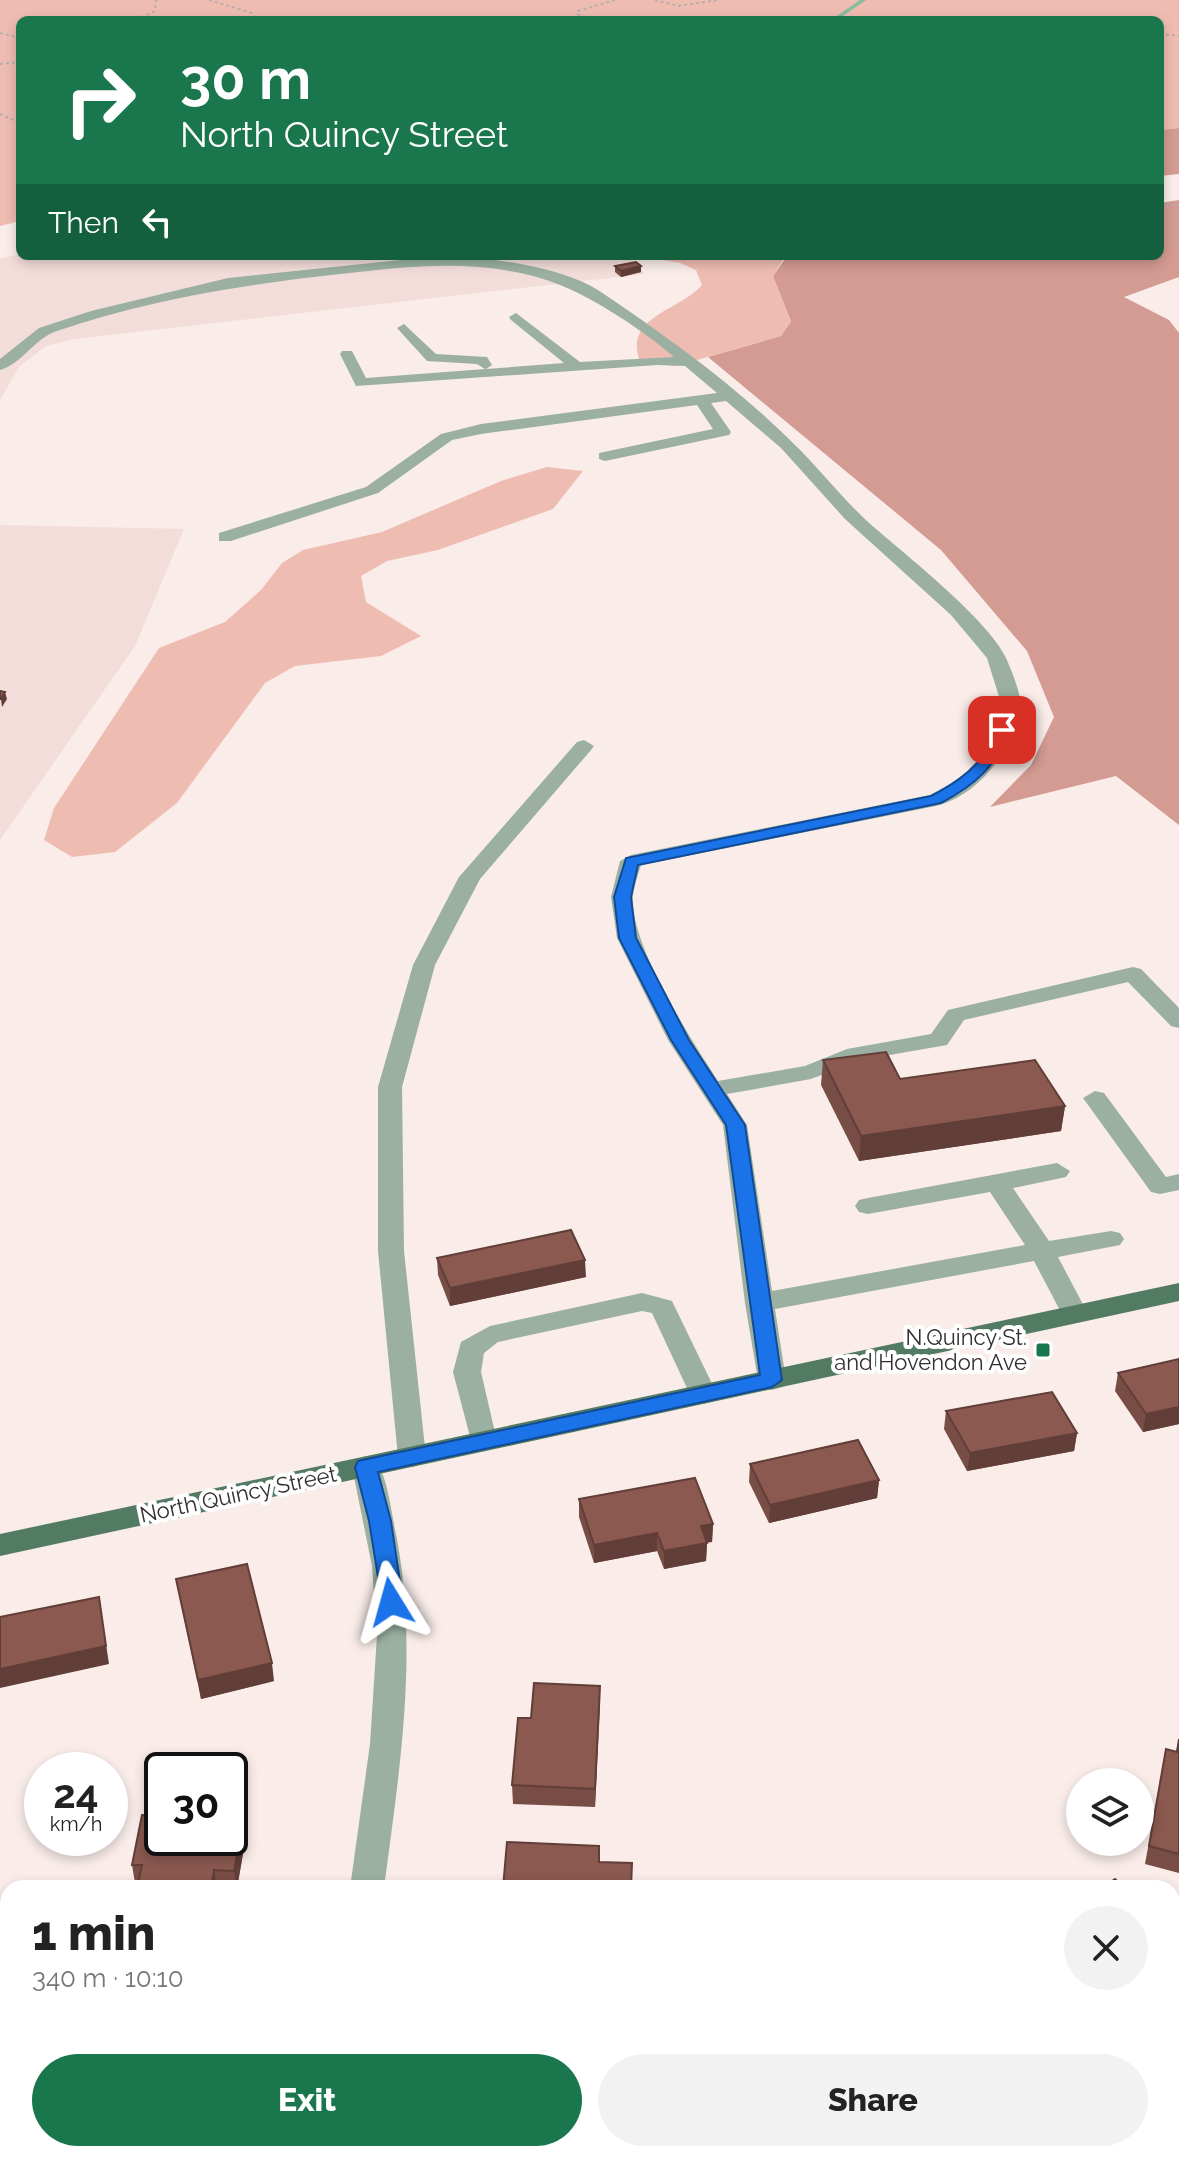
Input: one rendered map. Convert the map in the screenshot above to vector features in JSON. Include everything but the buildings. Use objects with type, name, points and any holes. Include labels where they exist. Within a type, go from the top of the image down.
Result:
[{"type":"main road","name":"North Quincy Street","points":[[0,1545],[1179,1292]]},
{"type":"street","points":[[0,366],[44,331],[96,314],[228,282],[439,260]]},
{"type":"street","points":[[462,260],[540,273],[591,292],[610,308],[662,339],[787,445],[851,515],[957,611],[996,657],[1011,703],[993,755],[966,784],[936,800],[631,861],[622,897],[628,938],[680,1040],[735,1125],[758,1303],[772,1380]]},
{"type":"street","points":[[516,317],[577,367]]},
{"type":"street","points":[[404,328],[432,358],[482,360],[491,373]]},
{"type":"street","points":[[347,354],[361,383],[689,362]]},
{"type":"street","points":[[225,537],[372,490],[447,437],[481,429],[729,396]]},
{"type":"street","points":[[605,456],[723,432],[701,400]]},
{"type":"street","points":[[412,1457],[391,1251],[390,1087],[424,965],[470,877],[584,746]]},
{"type":"street","points":[[712,1089],[811,1072],[855,1054],[939,1040],[956,1015],[1133,974],[1179,1021]]},
{"type":"street","points":[[1095,1098],[1160,1186],[1179,1182]]},
{"type":"street","points":[[868,1206],[1057,1171]]},
{"type":"street","points":[[997,1183],[1042,1251],[1075,1314]]},
{"type":"street","points":[[758,1303],[1111,1239]]},
{"type":"street","points":[[483,1441],[467,1372],[471,1349],[490,1335],[642,1302],[662,1307],[703,1394]]},
{"type":"street","points":[[366,1467],[380,1521],[391,1602],[389,1688],[368,1880]]},
{"type":"path","points":[[144,16],[155,11],[156,0]]},
{"type":"path","points":[[209,0],[252,13],[253,16]]},
{"type":"path","points":[[582,16],[577,14],[578,11],[615,0]]},
{"type":"path","points":[[655,0],[678,6],[718,0]]},
{"type":"shaded area","points":[[0,0],[1179,0],[1179,128],[1164,130],[1164,16],[16,16],[16,222],[0,226]]},
{"type":"shaded area","points":[[1179,128],[1179,174],[1164,176],[1164,130]]},
{"type":"shaded area","points":[[1179,200],[1179,277],[1124,297],[1169,320],[1179,333],[1179,825],[1116,776],[990,807],[1031,765],[1054,717],[1027,651],[941,550],[708,357],[781,336],[791,322],[773,276],[784,260],[1164,260],[1164,202]]},
{"type":"shaded area","points":[[16,255],[16,260],[631,260],[645,274],[74,339],[46,346],[19,367],[0,400],[0,259]]},
{"type":"shaded area","points":[[663,260],[783,260],[773,276],[791,323],[781,336],[676,366],[640,362],[637,347],[639,334],[646,324],[702,285],[696,270]]},
{"type":"shaded area","points":[[547,467],[583,471],[553,509],[438,550],[387,561],[361,576],[366,602],[421,636],[381,656],[295,666],[265,683],[177,803],[115,852],[72,857],[44,840],[54,808],[159,648],[225,622],[261,590],[282,563],[303,550],[382,532],[501,481]]},
{"type":"shaded area","points":[[0,525],[184,529],[135,646],[0,840]]},
{"type":"waterway","points":[[840,16],[863,0]]},
{"type":"place","name":"N.Quincy St. and Hovendon Ave","points":[[1043,1350]]},
{"type":"route","points":[[391,1602],[380,1521],[366,1467],[772,1380],[758,1303],[735,1125],[680,1040],[628,938],[622,897],[631,861],[936,800],[966,784],[993,755],[1002,730]]}]
